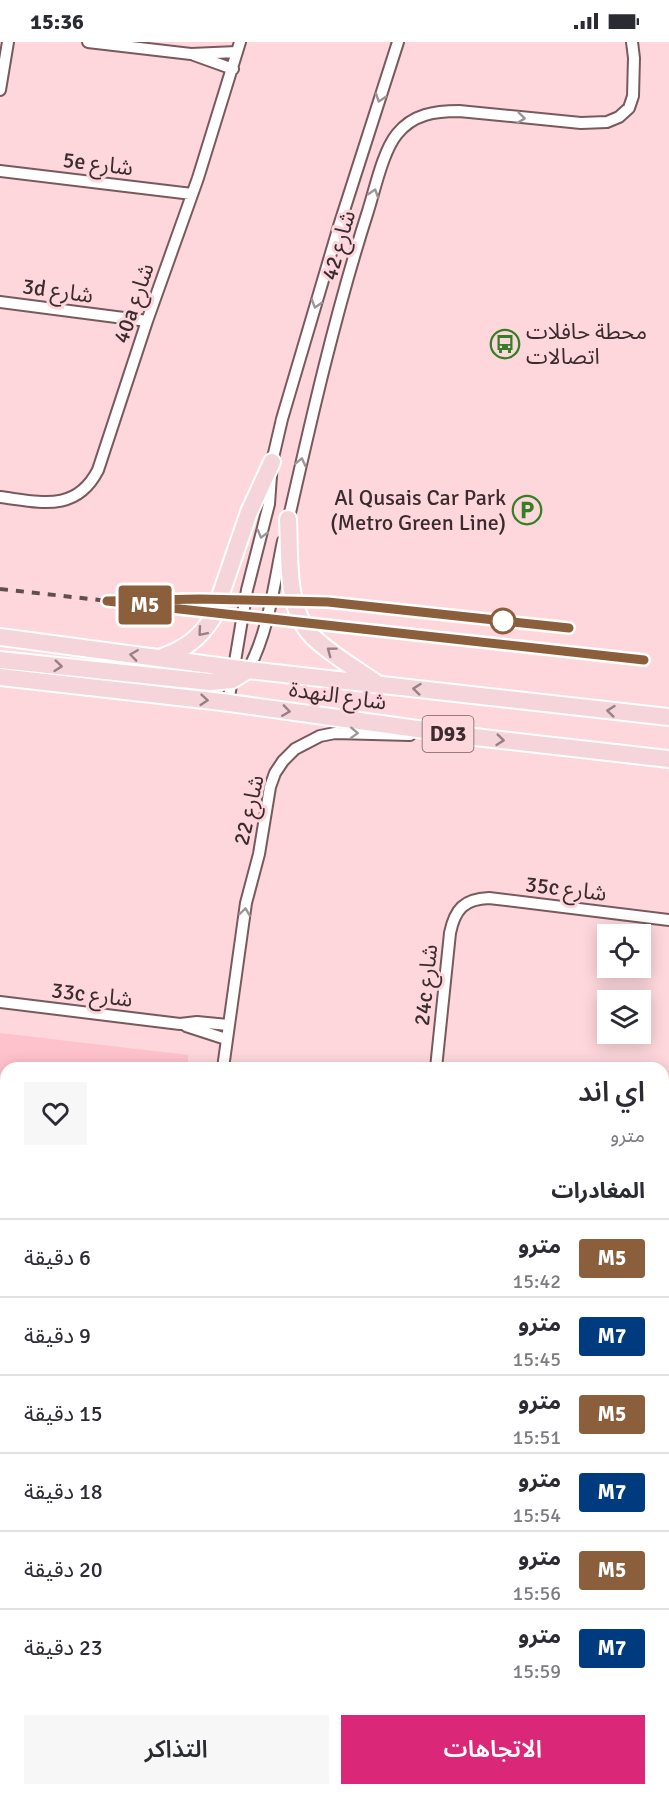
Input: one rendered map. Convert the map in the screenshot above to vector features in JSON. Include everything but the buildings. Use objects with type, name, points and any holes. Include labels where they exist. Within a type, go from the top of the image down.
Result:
[{"type":"main road","points":[[158,658],[191,644],[204,632],[213,617],[249,512],[272,462]]},
{"type":"main road","points":[[288,519],[291,591],[295,608],[303,625],[328,649],[379,685]]},
{"type":"main road","name":"شارع النهدة","points":[[0,637],[158,658],[238,672],[669,717]]},
{"type":"main road","points":[[0,660],[200,682],[221,682],[238,672]]},
{"type":"main road","name":"شارع النهدة","points":[[0,677],[228,703],[475,737],[669,759]]},
{"type":"street","points":[[0,90],[8,42]]},
{"type":"street","points":[[88,42],[191,54],[233,69]]},
{"type":"street","name":"شارع 42","points":[[228,703],[238,672],[247,590],[269,504],[272,462],[295,372],[398,42]]},
{"type":"street","name":"شارع 42","points":[[238,672],[256,655],[262,637],[324,368],[360,237],[387,151],[396,135],[408,123],[423,115],[439,111],[580,123],[607,122],[619,117],[629,108],[633,96],[632,42]]},
{"type":"street","points":[[191,54],[239,47]]},
{"type":"street","name":"40a شارع","points":[[0,496],[50,502],[62,501],[84,490],[98,470],[192,194],[239,47]]},
{"type":"street","name":"5e شارع","points":[[0,171],[192,194]]},
{"type":"street","name":"3d شارع","points":[[0,302],[147,321]]},
{"type":"street","name":"شارع 22","points":[[224,1062],[246,903],[259,854],[270,787],[283,761],[295,749],[313,739],[335,733],[475,737]]},
{"type":"street","name":"35c شارع","points":[[460,908],[469,901],[489,898],[669,920]]},
{"type":"street","name":"24c شارع","points":[[437,1062],[450,933],[460,908]]},
{"type":"street","name":"33c شارع","points":[[0,1002],[180,1024],[226,1039]]},
{"type":"street","name":"33c شارع","points":[[180,1024],[196,1022],[228,1024]]},
{"type":"shaded area","points":[[0,1033],[188,1055],[188,1062],[0,1062]]},
{"type":"railway","points":[[0,589],[644,660]]},
{"type":"railway","points":[[164,600],[328,602],[569,628]]},
{"type":"metro line","name":"M5","points":[[569,628],[328,602],[199,599],[107,601],[644,660]]},
{"type":"place","name":"محطة حافلات اتصالات","points":[[505,344]]},
{"type":"place","name":"Al Qusais Car Park (Metro Green Line)","points":[[527,510]]}]
